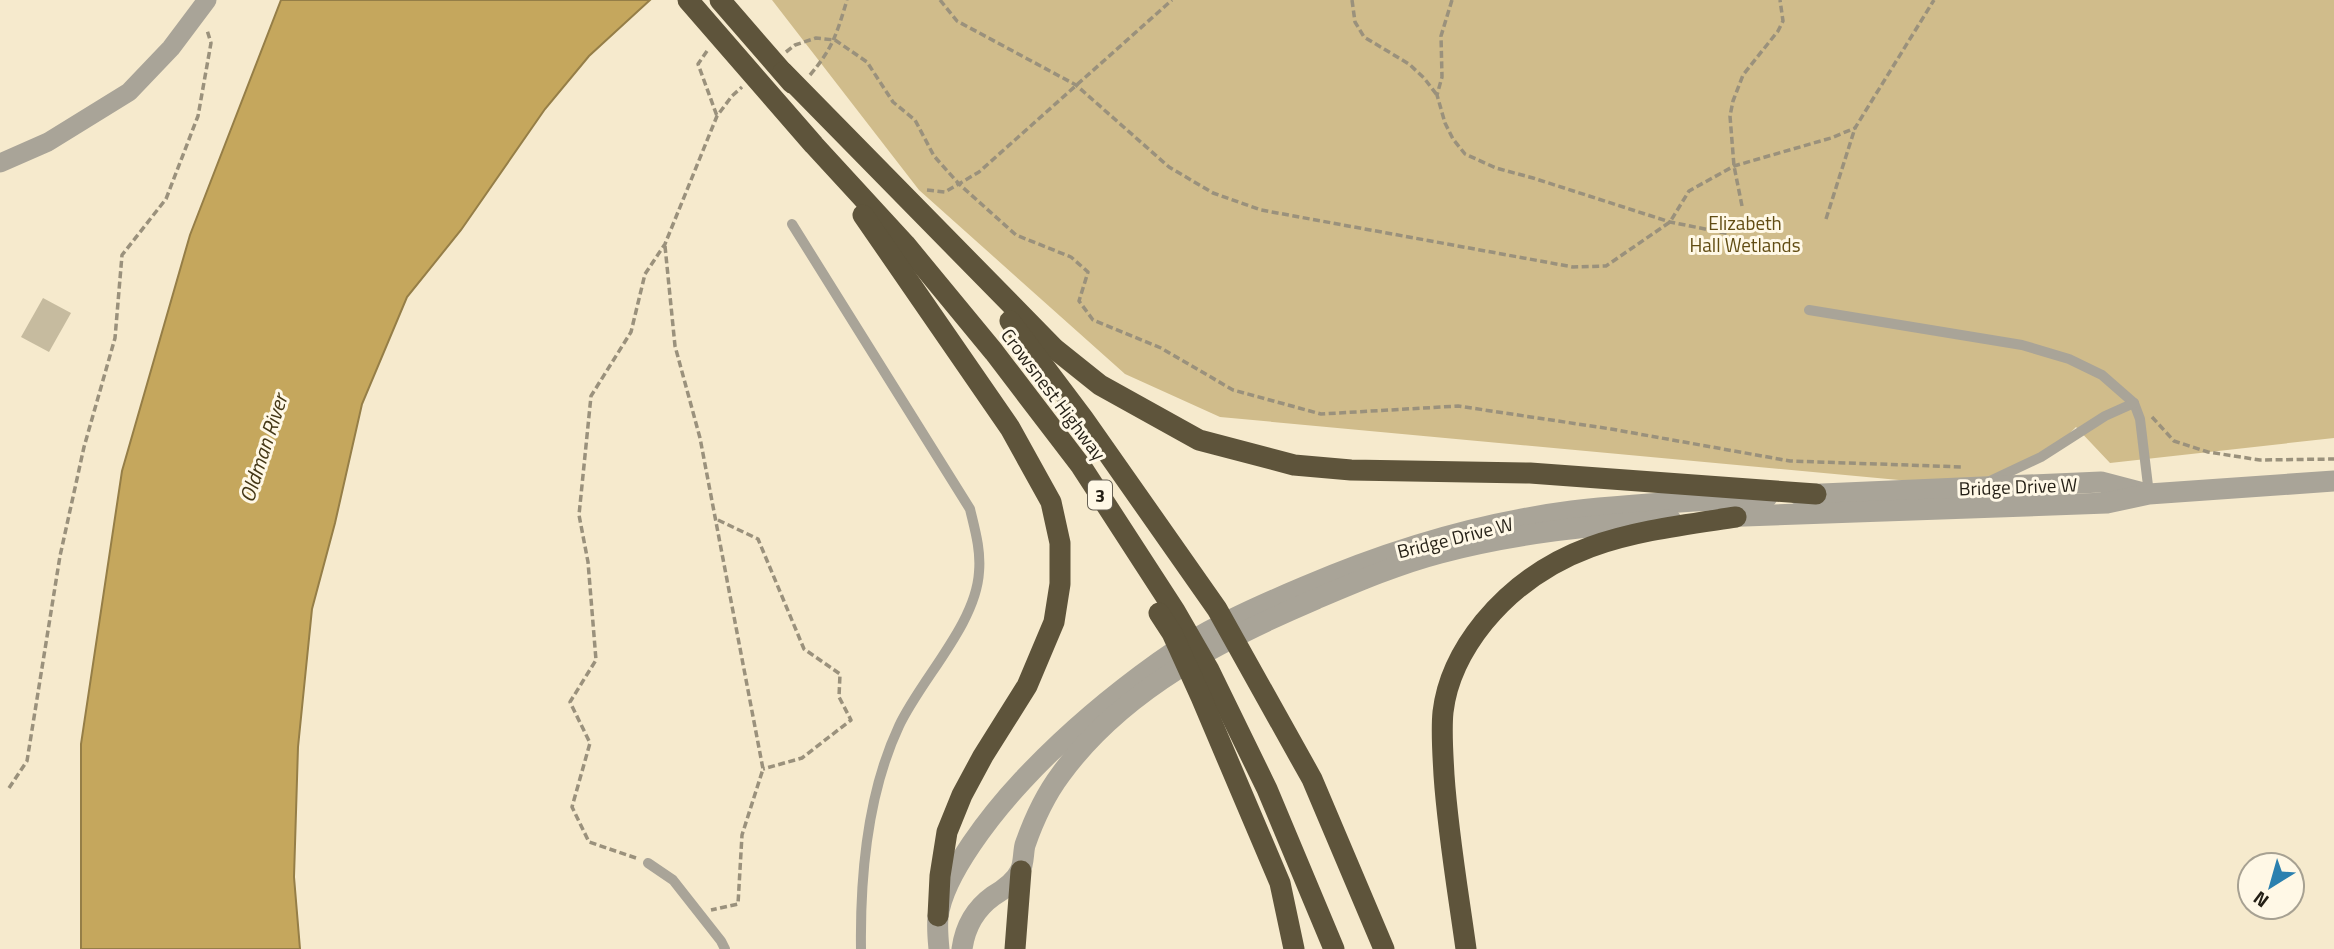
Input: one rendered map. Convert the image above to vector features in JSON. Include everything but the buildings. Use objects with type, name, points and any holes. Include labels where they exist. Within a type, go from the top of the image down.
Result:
[{"type":"highway","name":"Crowsnest Highway","points":[[688,0],[814,145],[905,244],[994,352],[1082,466],[1175,611],[1209,670],[1267,789],[1334,949]]},
{"type":"highway","name":"3","points":[[720,0],[783,63]]},
{"type":"highway","name":"Crowsnest Highway","points":[[783,63],[982,288],[1034,351],[1217,609],[1312,779],[1384,949]]},
{"type":"highway","points":[[783,63],[1055,349],[1100,385],[1199,440],[1294,465],[1351,470],[1531,474],[1816,494]]},
{"type":"highway","points":[[814,145],[1010,428],[1051,502],[1060,543],[1060,584],[1054,622],[1027,686],[983,756],[962,795],[947,832],[940,876],[938,916]]},
{"type":"highway","points":[[1047,421],[1178,646],[1280,883],[1294,949]]},
{"type":"highway","points":[[1466,949],[1446,813],[1443,712],[1452,673],[1470,639],[1497,606],[1522,582],[1554,562],[1591,546],[1635,533],[1736,517]]},
{"type":"highway","points":[[1015,949],[1021,871]]},
{"type":"street","points":[[0,163],[48,142],[129,92],[171,48],[205,5]]},
{"type":"street","name":"Bridge Drive W","points":[[1268,611],[1364,561],[1468,530],[1524,519],[1634,505],[1816,494],[1975,478],[2101,482],[2149,494]]},
{"type":"street","name":"Bridge Drive W","points":[[1021,871],[1025,846],[1059,775],[1160,661],[1200,636],[1393,568],[1451,551],[1538,532],[1587,526],[1736,517],[2107,503],[2149,494],[2334,481]]},
{"type":"street","name":"Bridge Drive W","points":[[939,949],[938,916],[948,888],[982,830],[1050,750],[1134,690]]},
{"type":"street","points":[[962,949],[965,932],[976,912],[1021,871]]},
{"type":"lane","points":[[792,224],[970,509],[978,543],[979,573],[972,605],[899,725],[882,771],[870,816],[861,949]]},
{"type":"lane","points":[[1809,310],[2022,345],[2069,359],[2102,375],[2134,403],[2140,419],[2149,494]]},
{"type":"lane","points":[[1975,478],[2041,457],[2105,416],[2134,403]]},
{"type":"lane","points":[[648,863],[673,880],[725,949]]},
{"type":"path","points":[[806,79],[827,55],[835,40],[847,0]]},
{"type":"path","points":[[940,0],[957,21],[1076,85],[1169,167],[1213,193],[1261,210],[1573,267],[1606,266],[1670,222],[1689,191],[1734,166],[1831,138],[1855,128]]},
{"type":"path","points":[[919,190],[945,192],[979,172],[1172,0]]},
{"type":"path","points":[[1352,0],[1354,22],[1364,37],[1409,64],[1424,78],[1437,96],[1453,139],[1465,153],[1478,162],[1670,222],[1730,234]]},
{"type":"path","points":[[1437,96],[1442,77],[1441,36],[1452,0]]},
{"type":"path","points":[[1742,206],[1734,166],[1730,116],[1732,101],[1743,75],[1783,22],[1780,0]]},
{"type":"path","points":[[1826,219],[1855,128],[1934,0]]},
{"type":"path","points":[[9,788],[27,761],[60,556],[84,447],[115,338],[122,255],[166,199],[198,116],[211,43],[205,5]]},
{"type":"path","points":[[783,63],[795,45],[816,38],[835,40],[867,62],[893,102],[915,120],[934,156],[959,184],[1016,235],[1071,257],[1088,272],[1079,301],[1093,320],[1161,348],[1233,390],[1321,414],[1458,406],[1611,429],[1790,461],[1975,478]]},
{"type":"path","points":[[648,863],[589,842],[572,807],[590,743],[570,702],[596,660],[588,562],[579,515],[591,396],[631,332],[645,274],[665,244],[717,116],[742,87]]},
{"type":"path","points":[[665,244],[675,346],[700,438],[717,519],[763,769],[742,835],[738,904],[699,912]]},
{"type":"path","points":[[2140,419],[2153,417],[2174,441],[2207,452],[2260,460],[2334,459]]},
{"type":"path","points":[[717,519],[758,539],[804,649],[840,674],[839,697],[851,720],[802,758],[763,769]]},
{"type":"green space","name":"Elizabeth Hall Wetlands","points":[[772,0],[2334,0],[2334,438],[2110,463],[2076,427],[2058,445],[1974,487],[1220,417],[1125,374],[919,190]]},
{"type":"water","name":"Oldman River","points":[[281,0],[650,0],[589,56],[545,109],[461,230],[407,297],[362,404],[312,609],[298,747],[294,877],[300,949],[81,949],[81,744],[122,471],[190,235]]}]
